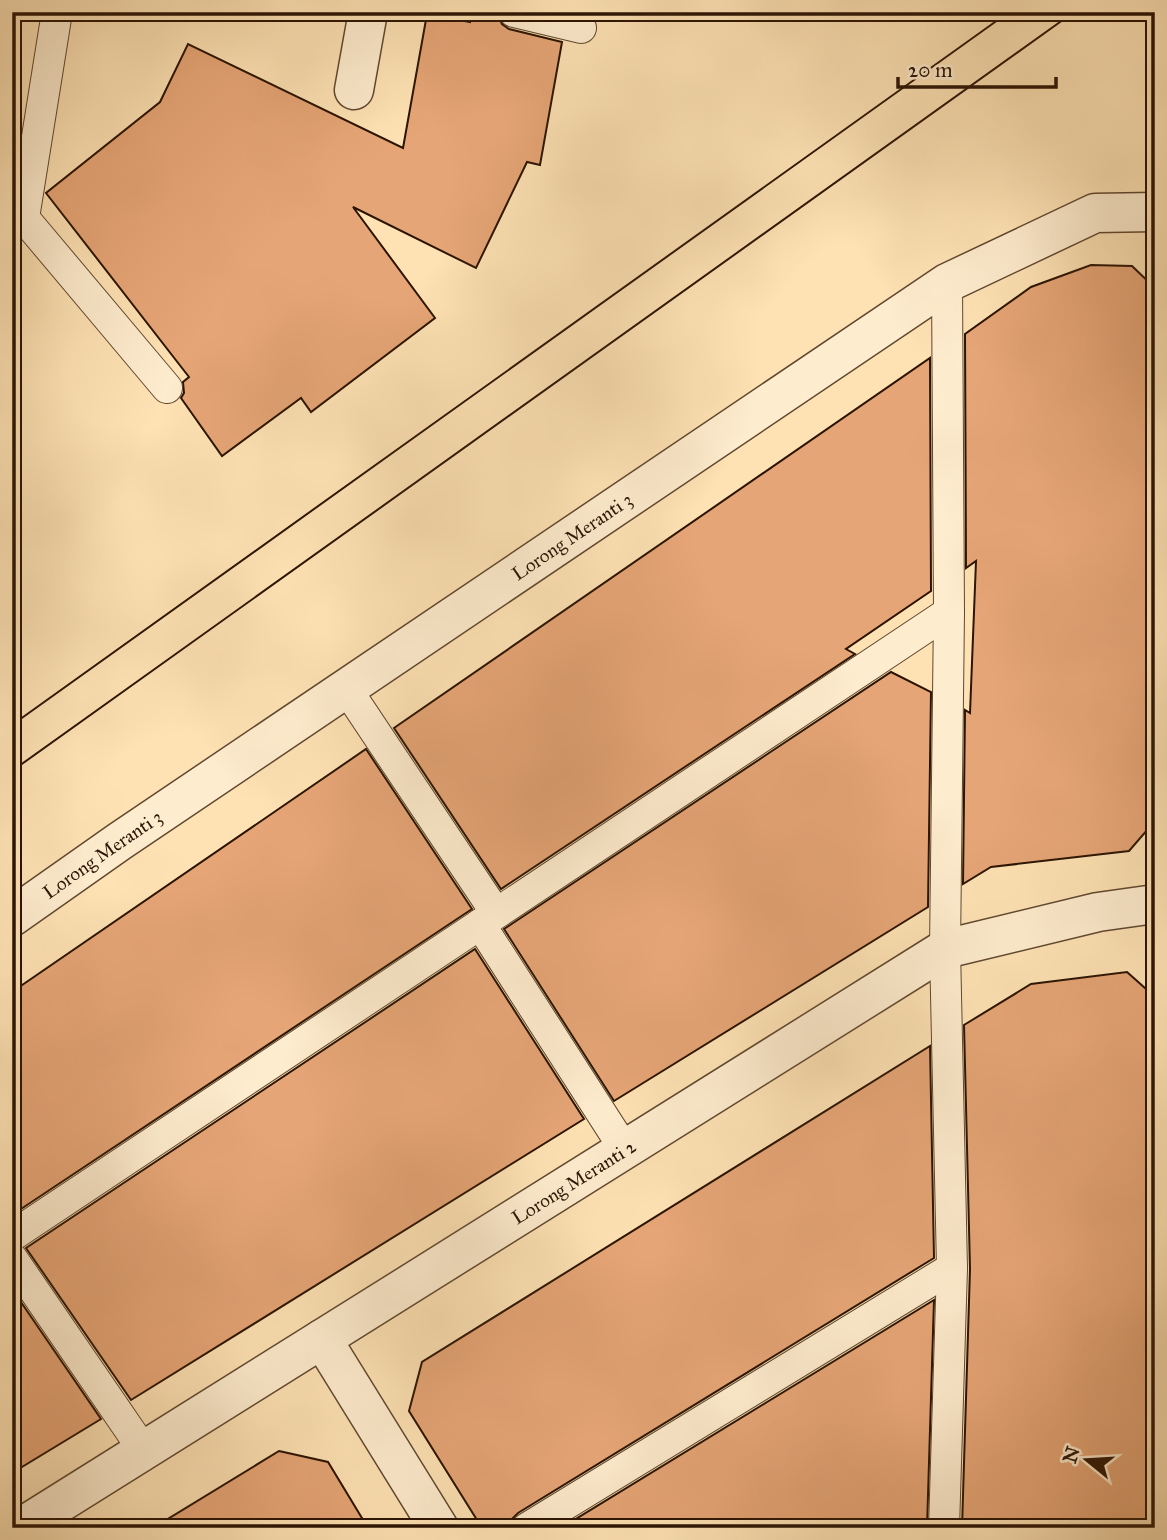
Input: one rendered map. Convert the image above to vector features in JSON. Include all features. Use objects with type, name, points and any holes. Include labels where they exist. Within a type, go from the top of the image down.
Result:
[{"type":"street","points":[[354,90],[368,12]]},
{"type":"street","name":"Lorong Meranti 3","points":[[12,917],[120,841],[947,283],[1095,213],[1155,212]]},
{"type":"street","name":"Lorong Meranti 2","points":[[20,1528],[945,949],[1098,912],[1155,904]]},
{"type":"street","points":[[323,1339],[439,1528]]},
{"type":"lane","points":[[57,12],[24,218],[167,388]]},
{"type":"lane","points":[[514,12],[581,28]]},
{"type":"lane","points":[[944,1528],[952,1268],[945,949],[949,612],[947,283]]},
{"type":"lane","points":[[15,1227],[488,919],[949,612]]},
{"type":"lane","points":[[346,688],[488,919],[625,1150]]},
{"type":"lane","points":[[12,1258],[144,1451]]},
{"type":"lane","points":[[527,1528],[952,1268]]},
{"type":"building","points":[[470,12],[497,12],[502,24],[509,29],[562,42],[540,165],[527,162],[476,268],[353,207],[435,318],[311,412],[301,398],[222,456],[181,398],[184,393],[183,382],[189,377],[46,193],[160,102],[188,44],[403,148],[427,14],[470,22]]},
{"type":"building","points":[[1091,265],[1132,266],[1155,288],[1155,821],[1129,851],[991,867],[963,884],[965,710],[970,713],[976,561],[966,568],[965,334],[1031,287]]},
{"type":"building","points":[[930,358],[931,591],[846,649],[855,654],[501,889],[394,728]]},
{"type":"building","points":[[891,672],[931,692],[928,907],[614,1101],[504,929]]},
{"type":"building","points":[[366,749],[472,909],[12,1215],[12,992]]},
{"type":"building","points":[[475,949],[584,1119],[131,1400],[26,1248]]},
{"type":"building","points":[[1127,972],[1155,997],[1155,1516],[1143,1528],[962,1528],[970,1269],[964,1025],[1031,984]]},
{"type":"building","points":[[930,1046],[934,1258],[518,1513],[512,1519],[510,1528],[482,1528],[409,1411],[422,1362]]},
{"type":"building","points":[[12,1289],[101,1419],[12,1473]]},
{"type":"building","points":[[934,1300],[927,1528],[561,1528]]},
{"type":"building","points":[[279,1451],[328,1462],[368,1528],[153,1528]]},
{"type":"tram line","points":[[12,725],[1009,12]]},
{"type":"tram line","points":[[12,771],[1074,12]]}]
